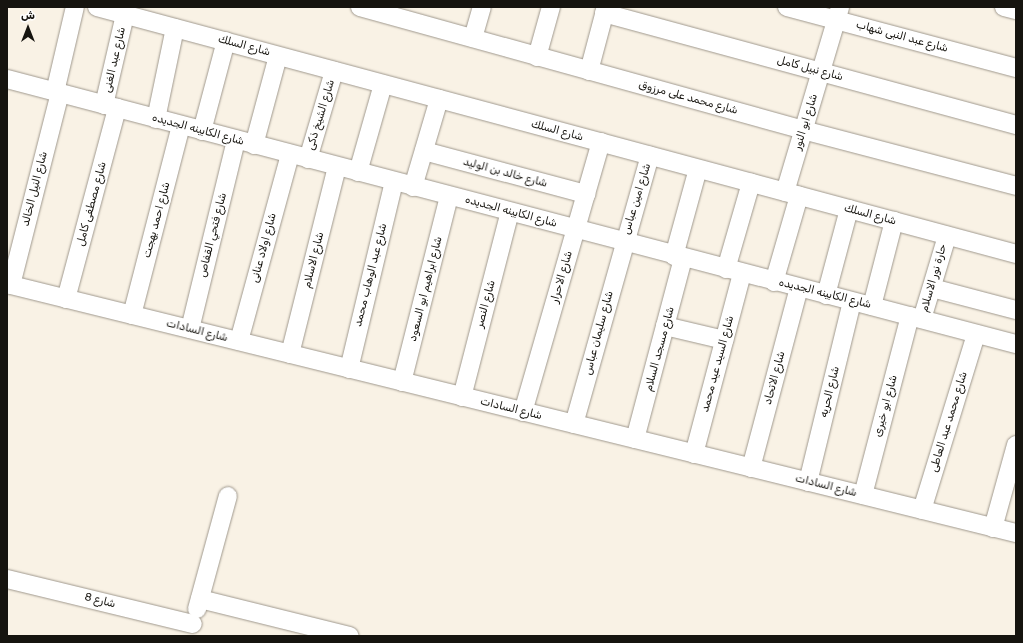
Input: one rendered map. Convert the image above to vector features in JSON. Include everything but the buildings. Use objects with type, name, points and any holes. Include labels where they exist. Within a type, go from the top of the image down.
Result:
[{"type":"street","name":"شارع النيل الخالد","points":[[9,285],[57,93],[75,7]]},
{"type":"street","name":"شارع السلك","points":[[97,7],[1016,254]]},
{"type":"street","name":"شارع محمد على مرزوق","points":[[360,7],[803,130],[1016,186]]},
{"type":"street","points":[[473,38],[482,7]]},
{"type":"street","points":[[537,57],[551,7]]},
{"type":"street","name":"شارع عبد النبى شهاب","points":[[787,7],[838,14],[1016,68]]},
{"type":"street","points":[[1004,7],[1016,10]]},
{"type":"street","points":[[589,71],[605,10]]},
{"type":"street","name":"شارع نبيل كامل","points":[[605,10],[821,72],[1016,125]]},
{"type":"street","name":"شارع ابو النور","points":[[774,282],[803,130],[838,14]]},
{"type":"street","name":"شارع عبد الغنى","points":[[111,107],[125,15]]},
{"type":"street","points":[[156,119],[175,28]]},
{"type":"street","points":[[202,131],[226,42]]},
{"type":"street","points":[[254,144],[278,56]]},
{"type":"street","name":"شارع الشيخ ذكى","points":[[308,159],[334,71]]},
{"type":"street","name":"شارع الكابينه الجديده","points":[[7,79],[576,230],[1016,344]]},
{"type":"street","points":[[358,172],[382,84]]},
{"type":"street","points":[[413,187],[438,99]]},
{"type":"street","name":"شارع مصطفى كامل","points":[[66,299],[111,107]]},
{"type":"street","name":"شارع احمد بهجت","points":[[132,315],[181,125]]},
{"type":"street","name":"شارع فتحي القفاص","points":[[190,330],[236,140]]},
{"type":"street","name":"شارع الاحرار","points":[[523,412],[601,142]]},
{"type":"street","name":"شارع خالد بن الوليد","points":[[424,151],[586,194]]},
{"type":"street","name":"شارع اولاد عنانى","points":[[239,342],[290,154]]},
{"type":"street","name":"شارع امين عباس","points":[[624,242],[650,156]]},
{"type":"street","name":"شارع الاسلام","points":[[290,354],[337,166]]},
{"type":"street","name":"شارع مسجد السلام","points":[[636,439],[666,326],[698,169]]},
{"type":"street","name":"شارع عبد الوهاب محمد","points":[[348,369],[394,181]]},
{"type":"street","name":"شارع السيد عيد محمد","points":[[694,454],[724,340],[734,271],[751,183]]},
{"type":"street","name":"شارع ابراهيم ابو السعود","points":[[402,382],[449,196]]},
{"type":"street","points":[[826,295],[849,209]]},
{"type":"street","name":"شارع النصر","points":[[462,397],[510,212]]},
{"type":"street","points":[[872,306],[894,221]]},
{"type":"street","name":"حارة نور الاسلام","points":[[916,318],[932,288],[947,236]]},
{"type":"street","name":"شارع سليمان عباس","points":[[574,424],[624,242]]},
{"type":"street","name":"شارع السادات","points":[[9,285],[1016,533]]},
{"type":"street","name":"شارع الاتحاد","points":[[751,468],[799,288]]},
{"type":"street","points":[[932,288],[1016,310]]},
{"type":"street","name":"شارع الحريه","points":[[808,482],[852,302]]},
{"type":"street","name":"شارع ابو خيرى","points":[[863,496],[916,318]]},
{"type":"street","points":[[666,326],[724,340]]},
{"type":"street","name":"شارع محمد عبد العاطى","points":[[922,510],[976,334]]},
{"type":"street","points":[[993,528],[1016,445]]},
{"type":"street","points":[[192,630],[228,496]]},
{"type":"street","name":"شارع 8","points":[[7,579],[192,630]]},
{"type":"street","points":[[200,599],[350,636]]}]
